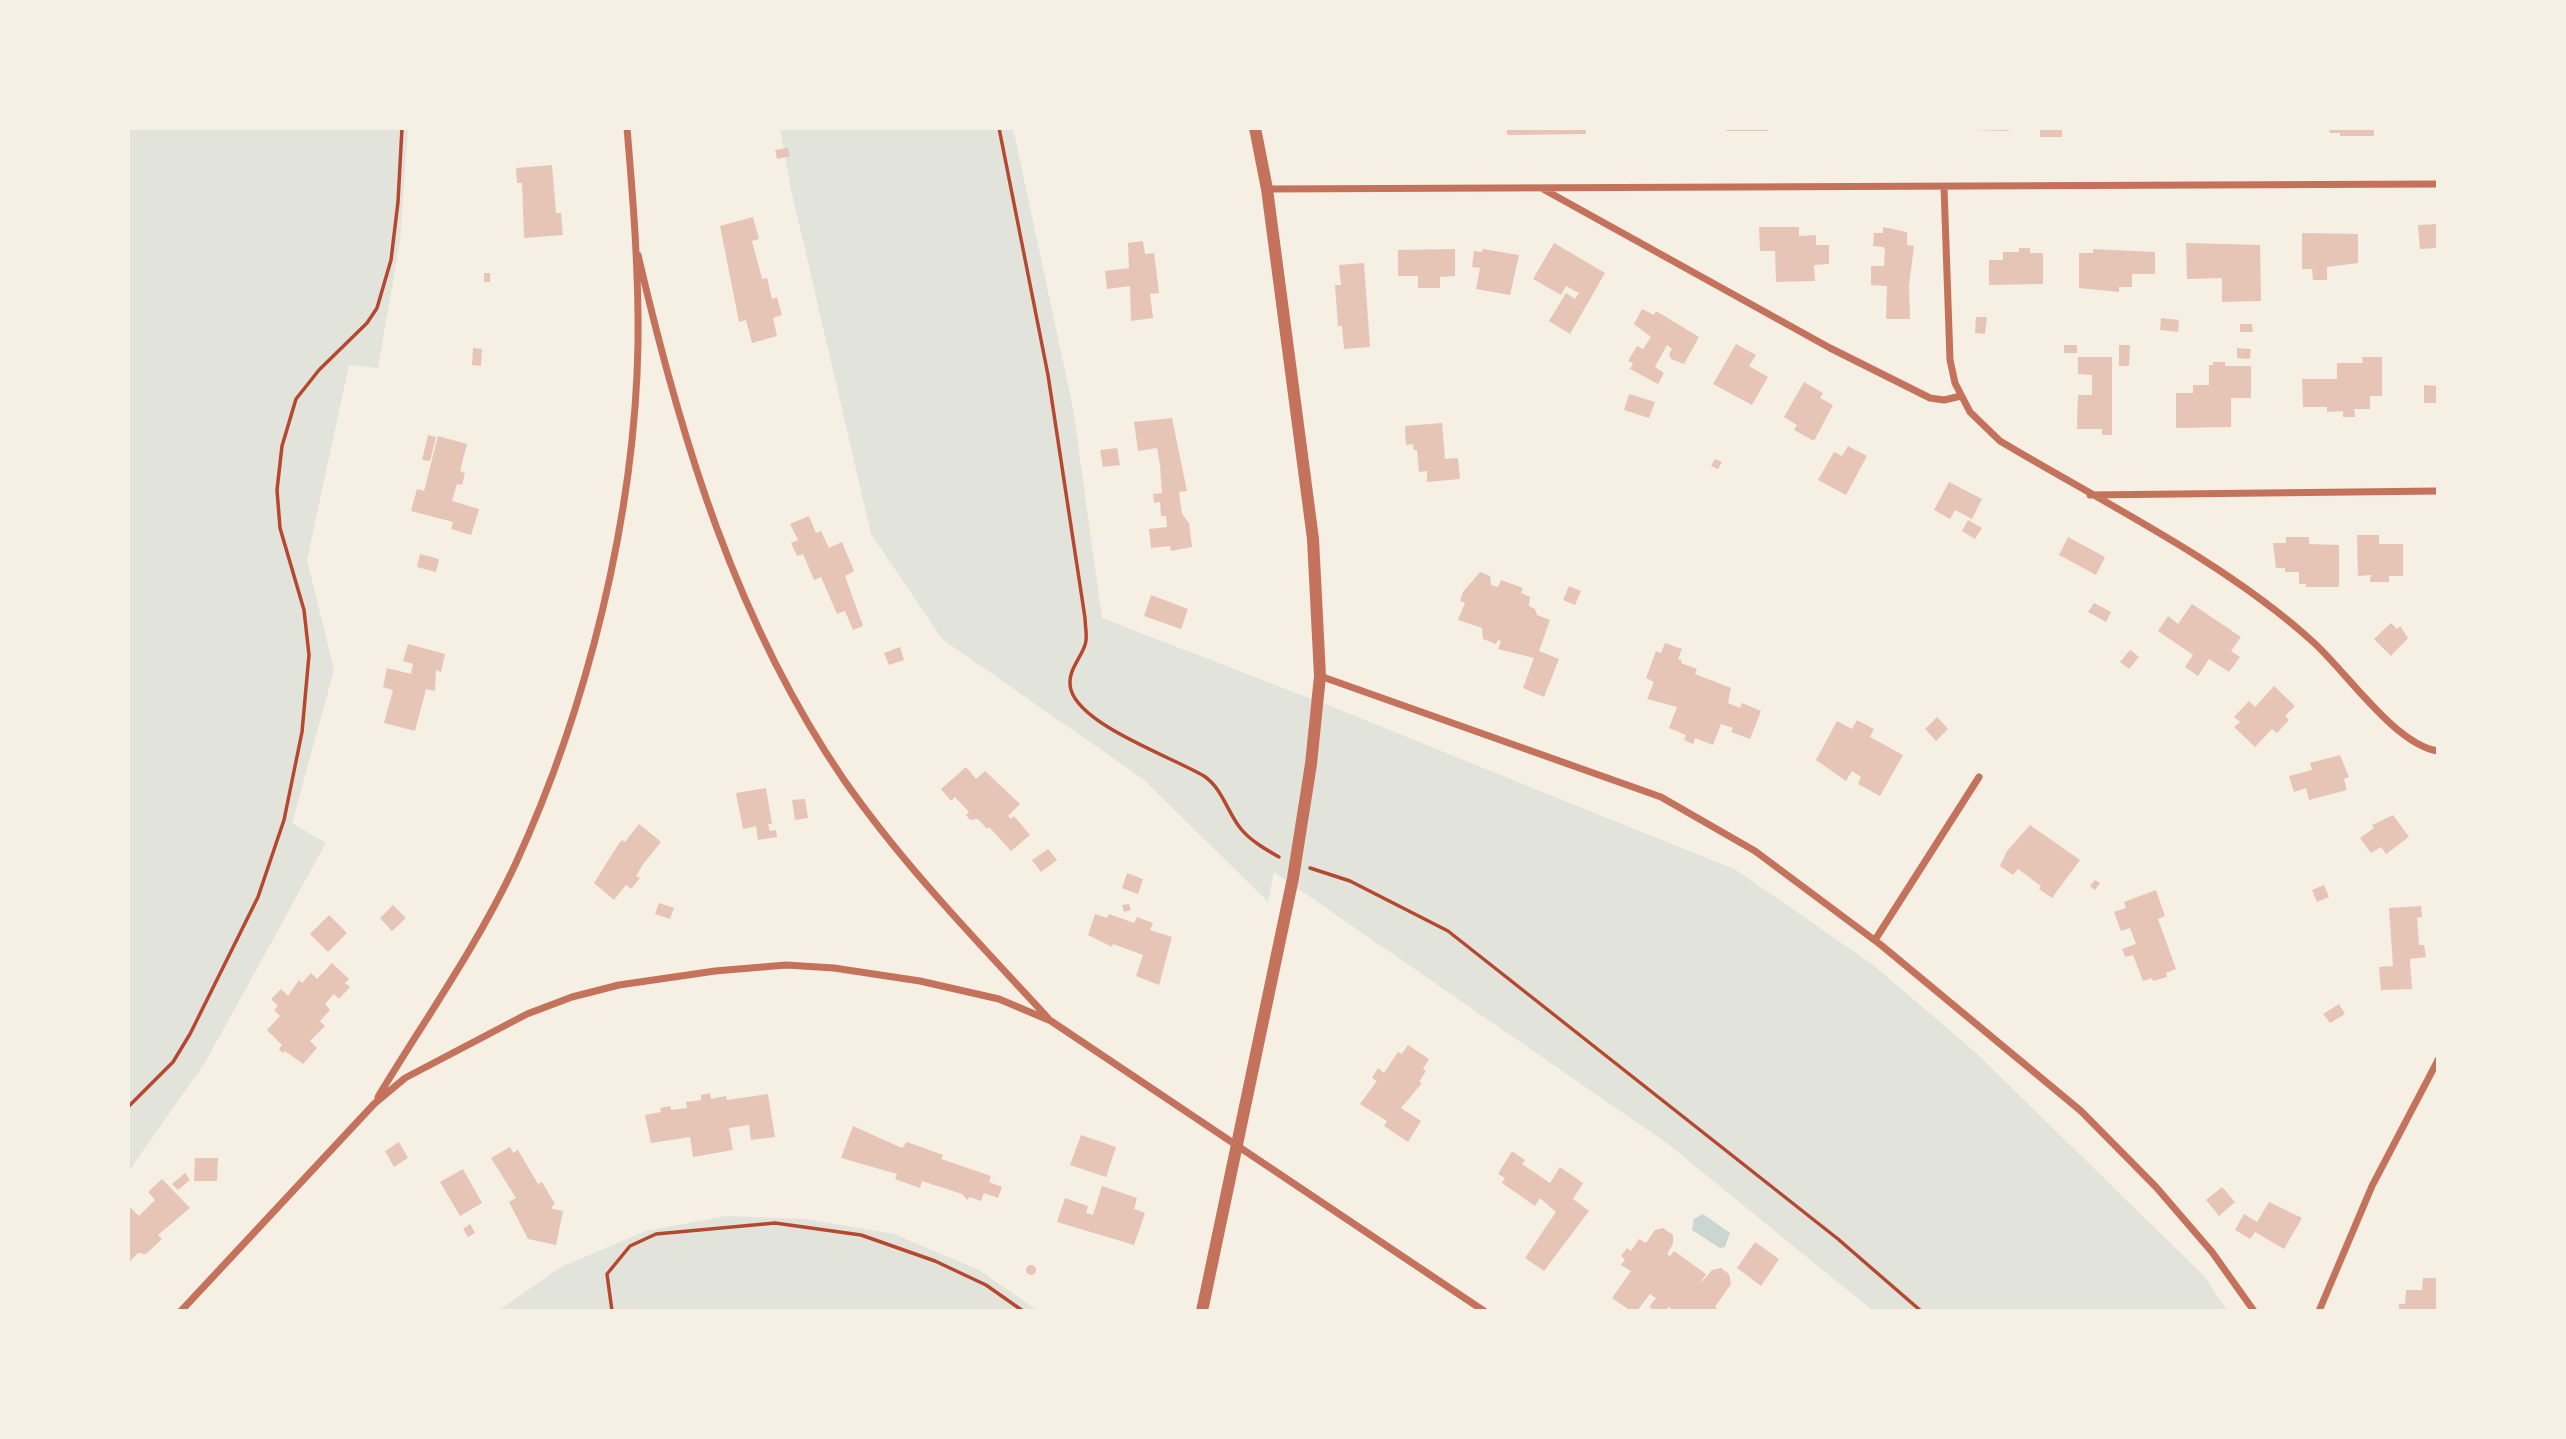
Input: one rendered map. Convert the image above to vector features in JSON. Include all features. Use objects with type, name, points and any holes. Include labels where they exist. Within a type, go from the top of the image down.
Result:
[{"type":"street","points":[[374,1104],[485,921],[514,866],[568,725],[611,567],[624,493],[638,344],[627,128]]},
{"type":"street","points":[[1202,1311],[1295,863],[1311,764],[1320,676],[1313,539],[1267,189],[1255,128]]},
{"type":"street","points":[[1267,189],[2438,184]]},
{"type":"street","points":[[1944,187],[1950,360],[1961,396],[1982,427],[2000,441],[2219,570],[2280,611],[2405,735],[2421,746],[2438,751]]},
{"type":"street","points":[[1541,188],[1830,348],[1930,398],[1944,400],[1961,396]]},
{"type":"street","points":[[634,238],[658,341],[694,470],[739,586],[776,665],[844,780],[888,840],[944,906],[1051,1021]]},
{"type":"street","points":[[2090,495],[2438,491]]},
{"type":"street","points":[[1320,676],[1661,797],[1755,851],[1875,940],[2081,1111],[2155,1187],[2204,1243],[2254,1311]]},
{"type":"street","points":[[1875,940],[1979,777]]},
{"type":"street","points":[[181,1311],[374,1104],[405,1078],[538,1010],[619,985],[715,971],[786,965],[834,968],[920,981],[999,999],[1051,1021],[1235,1147],[1484,1311]]},
{"type":"street","points":[[2319,1311],[2326,1289],[2372,1186],[2438,1060]]},
{"type":"path","points":[[128,1107],[173,1062],[190,1034],[258,897],[284,820],[302,732],[309,655],[304,610],[280,528],[277,490],[282,446],[296,399],[319,370],[367,323],[377,308],[391,260],[398,202],[402,128]]},
{"type":"path","points":[[999,128],[1051,388],[1085,618],[1086,642],[1071,671],[1071,692],[1089,714],[1160,756],[1205,777],[1216,787],[1240,827],[1255,843],[1295,863],[1350,881],[1448,931],[1838,1239],[1921,1311]]},
{"type":"path","points":[[612,1311],[607,1274],[630,1246],[656,1234],[775,1223],[861,1236],[935,1261],[986,1285],[1023,1311]]},
{"type":"shaded area","points":[[128,128],[408,128],[400,241],[378,368],[349,365],[307,560],[334,670],[292,823],[326,843],[206,1061],[128,1172]]},
{"type":"shaded area","points":[[780,128],[1013,128],[1073,408],[1102,618],[1330,706],[1736,870],[1872,964],[1975,1052],[2203,1275],[2228,1311],[1873,1311],[1668,1144],[1274,872],[1268,902],[1143,779],[942,639],[871,534],[790,185]]},
{"type":"shaded area","points":[[1703,1214],[1730,1233],[1725,1247],[1720,1248],[1692,1230],[1694,1219]]},
{"type":"shaded area","points":[[726,1216],[805,1219],[894,1234],[979,1270],[1038,1311],[498,1311],[561,1267],[646,1231]]},
{"type":"building","points":[[1507,128],[1586,128],[1586,134],[1507,135]]},
{"type":"building","points":[[1726,128],[1768,128],[1768,131],[1726,131]]},
{"type":"building","points":[[2009,128],[2009,131],[1969,130]]},
{"type":"building","points":[[2040,128],[2062,128],[2062,137],[2040,137]]},
{"type":"building","points":[[2329,128],[2374,128],[2374,136],[2340,136],[2340,133],[2330,133]]},
{"type":"building","points":[[788,148],[790,156],[777,159],[775,150]]},
{"type":"building","points":[[552,165],[556,213],[561,213],[563,235],[524,238],[522,183],[517,183],[516,168]]},
{"type":"building","points":[[753,217],[759,239],[752,241],[762,279],[767,278],[772,299],[777,297],[782,315],[773,318],[777,336],[752,343],[746,320],[739,322],[720,226]]},
{"type":"building","points":[[2438,224],[2438,248],[2420,249],[2418,225]]},
{"type":"building","points":[[1759,227],[1799,227],[1799,236],[1816,235],[1816,245],[1829,245],[1829,264],[1814,265],[1815,281],[1776,282],[1775,251],[1760,251]]},
{"type":"building","points":[[1883,227],[1907,232],[1907,245],[1914,246],[1909,286],[1910,319],[1886,319],[1887,286],[1871,285],[1871,266],[1884,266],[1885,250],[1883,247],[1873,246],[1874,233],[1883,233]]},
{"type":"building","points":[[2302,233],[2358,234],[2358,263],[2327,267],[2327,280],[2313,280],[2312,269],[2302,269]]},
{"type":"building","points":[[1143,241],[1145,254],[1154,253],[1159,293],[1150,294],[1153,318],[1131,321],[1130,286],[1107,289],[1105,271],[1129,268],[1128,243]]},
{"type":"building","points":[[1554,243],[1605,273],[1570,334],[1549,321],[1566,293],[1575,299],[1579,293],[1566,286],[1561,295],[1533,279]]},
{"type":"building","points":[[2186,243],[2260,245],[2261,301],[2222,302],[2222,278],[2187,279]]},
{"type":"building","points":[[2019,248],[2030,248],[2030,253],[2043,253],[2043,284],[1989,285],[1989,260],[2003,260],[2003,252],[2019,252]]},
{"type":"building","points":[[1455,249],[1455,276],[1440,277],[1440,288],[1418,288],[1418,276],[1398,276],[1398,250]]},
{"type":"building","points":[[1483,249],[1519,255],[1510,295],[1476,289],[1480,268],[1472,267],[1474,251],[1482,252]]},
{"type":"building","points":[[2093,249],[2155,252],[2155,274],[2132,274],[2132,287],[2119,287],[2119,292],[2079,288],[2079,253],[2093,253]]},
{"type":"building","points":[[1364,263],[1370,347],[1344,349],[1342,326],[1338,326],[1335,285],[1341,285],[1339,265]]},
{"type":"building","points":[[484,273],[490,273],[490,282],[484,282]]},
{"type":"building","points":[[1642,309],[1654,315],[1656,311],[1699,337],[1684,364],[1671,359],[1669,354],[1672,349],[1667,345],[1655,367],[1664,373],[1658,384],[1630,369],[1633,363],[1628,361],[1637,346],[1643,349],[1651,337],[1634,324]]},
{"type":"building","points":[[1976,317],[1987,317],[1985,334],[1975,333]]},
{"type":"building","points":[[2161,318],[2179,320],[2178,332],[2160,330]]},
{"type":"building","points":[[2240,324],[2252,324],[2253,332],[2240,332]]},
{"type":"building","points":[[1736,344],[1756,355],[1749,366],[1768,377],[1752,405],[1713,384]]},
{"type":"building","points":[[2064,345],[2077,345],[2077,353],[2064,353]]},
{"type":"building","points":[[2119,345],[2130,345],[2129,366],[2119,366]]},
{"type":"building","points":[[473,348],[482,349],[481,366],[472,365]]},
{"type":"building","points":[[2237,348],[2251,349],[2250,359],[2237,358]]},
{"type":"building","points":[[2078,357],[2112,357],[2112,435],[2102,435],[2102,429],[2077,429],[2078,395],[2092,395],[2092,375],[2078,374]]},
{"type":"building","points":[[2362,357],[2382,357],[2382,396],[2370,396],[2370,409],[2354,409],[2355,417],[2343,417],[2343,411],[2327,412],[2327,407],[2303,407],[2302,379],[2337,379],[2337,363],[2363,363]]},
{"type":"building","points":[[2213,362],[2225,362],[2225,366],[2251,366],[2251,398],[2231,398],[2231,427],[2176,428],[2176,393],[2193,393],[2193,385],[2209,385],[2209,365],[2213,365]]},
{"type":"building","points":[[2436,370],[2438,403],[2424,403],[2424,385],[2436,386]]},
{"type":"building","points":[[1804,382],[1823,393],[1820,398],[1833,405],[1814,441],[1794,430],[1797,425],[1784,417]]},
{"type":"building","points":[[1629,394],[1655,402],[1649,418],[1624,410]]},
{"type":"building","points":[[1172,418],[1187,491],[1179,492],[1182,514],[1189,523],[1192,547],[1171,551],[1170,546],[1151,548],[1149,529],[1167,527],[1166,516],[1161,516],[1160,502],[1154,503],[1153,494],[1162,493],[1160,465],[1157,448],[1138,451],[1134,422]]},
{"type":"building","points":[[1442,423],[1445,459],[1458,458],[1460,479],[1427,482],[1427,471],[1419,472],[1417,450],[1414,450],[1413,444],[1406,445],[1405,426]]},
{"type":"building","points":[[428,435],[436,437],[430,461],[422,460]]},
{"type":"building","points":[[438,436],[467,444],[460,471],[465,473],[462,485],[457,484],[452,501],[479,509],[471,535],[451,529],[453,522],[411,511],[417,489],[424,491]]},
{"type":"building","points":[[1848,446],[1867,456],[1846,495],[1818,480],[1834,452],[1842,456]]},
{"type":"building","points":[[1117,448],[1120,465],[1103,467],[1100,450]]},
{"type":"building","points":[[1715,459],[1722,462],[1718,469],[1711,466]]},
{"type":"building","points":[[1949,482],[1982,499],[1972,519],[1955,510],[1950,519],[1934,510]]},
{"type":"building","points":[[809,516],[816,533],[821,531],[829,548],[842,542],[854,571],[845,576],[863,626],[853,630],[845,611],[837,614],[821,577],[814,580],[803,554],[797,556],[791,543],[798,540],[790,524]]},
{"type":"building","points":[[1968,520],[1982,528],[1975,539],[1962,531]]},
{"type":"building","points":[[2357,535],[2379,535],[2379,544],[2403,544],[2403,576],[2389,576],[2389,582],[2370,582],[2371,575],[2358,576]]},
{"type":"building","points":[[2068,537],[2105,557],[2096,575],[2059,555]]},
{"type":"building","points":[[2286,537],[2309,537],[2309,544],[2339,545],[2339,587],[2306,587],[2306,584],[2299,584],[2299,572],[2285,572],[2285,568],[2276,568],[2273,543],[2286,543]]},
{"type":"building","points":[[420,554],[439,559],[436,572],[417,567]]},
{"type":"building","points":[[1480,572],[1490,576],[1491,585],[1498,587],[1501,580],[1523,588],[1521,593],[1530,597],[1529,606],[1535,609],[1537,615],[1550,620],[1539,651],[1559,659],[1544,697],[1523,688],[1534,658],[1498,649],[1501,641],[1498,640],[1496,644],[1483,639],[1482,628],[1458,620],[1465,603],[1460,601],[1463,592]]},
{"type":"building","points":[[1569,586],[1581,591],[1575,605],[1563,600]]},
{"type":"building","points":[[1151,595],[1188,609],[1181,629],[1144,616]]},
{"type":"building","points":[[2094,603],[2111,612],[2106,622],[2088,612]]},
{"type":"building","points":[[2192,604],[2241,637],[2231,651],[2240,657],[2229,672],[2209,659],[2198,676],[2185,667],[2193,655],[2158,631],[2168,616],[2178,624]]},
{"type":"building","points":[[2391,623],[2397,629],[2400,626],[2408,638],[2391,656],[2374,639]]},
{"type":"building","points":[[1665,643],[1682,649],[1678,659],[1682,660],[1681,663],[1697,669],[1695,674],[1731,688],[1728,703],[1740,708],[1742,703],[1761,711],[1750,739],[1731,732],[1733,728],[1721,724],[1713,745],[1695,738],[1693,744],[1684,740],[1686,735],[1669,728],[1677,707],[1647,699],[1654,682],[1646,678],[1656,651],[1661,653]]},
{"type":"building","points":[[408,644],[445,654],[441,672],[436,670],[435,691],[426,689],[415,731],[384,723],[393,690],[383,687],[387,668],[411,674],[413,664],[403,661]]},
{"type":"building","points":[[900,647],[904,660],[889,665],[884,653]]},
{"type":"building","points":[[2130,650],[2139,657],[2129,669],[2120,662]]},
{"type":"building","points":[[2274,686],[2295,706],[2285,716],[2289,720],[2277,733],[2272,729],[2255,747],[2234,727],[2240,722],[2234,717],[2249,701],[2255,707]]},
{"type":"building","points":[[1937,717],[1948,729],[1936,741],[1925,729]]},
{"type":"building","points":[[1857,720],[1874,729],[1870,737],[1903,755],[1880,796],[1858,784],[1861,777],[1852,771],[1846,781],[1816,760],[1837,721],[1852,729]]},
{"type":"building","points":[[2340,755],[2349,777],[2344,779],[2347,790],[2309,800],[2306,788],[2294,792],[2289,776],[2312,770],[2310,763]]},
{"type":"building","points":[[966,767],[976,779],[985,771],[1020,804],[1008,816],[1011,819],[1014,816],[1030,835],[1011,851],[989,827],[987,829],[978,819],[970,820],[966,815],[969,812],[955,797],[951,801],[941,789]]},
{"type":"building","points":[[766,788],[772,824],[768,824],[770,831],[776,830],[777,837],[758,840],[756,826],[743,829],[736,793]]},
{"type":"building","points":[[805,799],[808,818],[795,820],[792,800]]},
{"type":"building","points":[[2393,815],[2409,837],[2386,854],[2381,847],[2371,853],[2360,838],[2374,828],[2372,825]]},
{"type":"building","points":[[639,824],[661,842],[636,876],[640,878],[631,889],[626,885],[614,900],[594,883],[618,845],[622,840],[625,842]]},
{"type":"building","points":[[2030,825],[2080,860],[2052,898],[2018,869],[2013,875],[2000,866],[2007,851]]},
{"type":"building","points":[[1048,849],[1057,860],[1041,872],[1032,860]]},
{"type":"building","points":[[1127,873],[1143,879],[1138,894],[1122,888]]},
{"type":"building","points":[[2095,880],[2100,883],[2095,890],[2090,886]]},
{"type":"building","points":[[2324,885],[2329,897],[2317,902],[2312,890]]},
{"type":"building","points":[[2156,890],[2165,916],[2158,919],[2176,969],[2166,973],[2167,977],[2143,981],[2133,955],[2125,957],[2122,949],[2136,944],[2130,928],[2121,931],[2114,912],[2126,908],[2124,902]]},
{"type":"building","points":[[659,903],[674,908],[670,919],[655,914]]},
{"type":"building","points":[[1129,904],[1131,910],[1124,912],[1122,905]]},
{"type":"building","points":[[393,905],[406,918],[392,931],[380,918]]},
{"type":"building","points":[[2421,906],[2422,917],[2417,918],[2419,945],[2424,945],[2426,957],[2410,959],[2412,989],[2381,990],[2379,967],[2393,966],[2389,908]]},
{"type":"building","points":[[1095,914],[1107,918],[1109,914],[1134,923],[1137,917],[1153,923],[1150,930],[1172,937],[1159,985],[1136,976],[1143,955],[1113,944],[1112,947],[1088,935]]},
{"type":"building","points":[[329,915],[347,933],[328,952],[310,934]]},
{"type":"building","points":[[332,963],[349,979],[345,983],[350,987],[339,999],[334,994],[325,1004],[330,1010],[320,1021],[325,1026],[310,1041],[317,1048],[303,1064],[285,1051],[283,1053],[279,1049],[282,1045],[267,1030],[280,1016],[274,1010],[278,1006],[271,999],[281,989],[288,996],[299,980],[302,983],[311,973],[317,979]]},
{"type":"building","points":[[2339,1004],[2345,1014],[2330,1023],[2323,1014]]},
{"type":"building","points":[[1408,1045],[1429,1059],[1419,1082],[1422,1083],[1401,1108],[1421,1121],[1408,1142],[1384,1126],[1387,1121],[1360,1104],[1377,1081],[1372,1078],[1378,1068],[1384,1073],[1398,1052],[1402,1054]]},
{"type":"building","points":[[710,1093],[711,1099],[726,1096],[727,1100],[768,1094],[775,1137],[751,1140],[749,1125],[729,1128],[733,1150],[693,1157],[690,1137],[651,1143],[645,1115],[661,1112],[660,1108],[670,1106],[671,1110],[687,1108],[686,1102],[701,1100],[701,1095]]},
{"type":"building","points":[[853,1126],[902,1148],[907,1142],[943,1155],[941,1159],[991,1176],[989,1182],[1002,1187],[998,1198],[984,1193],[981,1201],[970,1197],[967,1200],[962,1194],[922,1181],[920,1188],[895,1179],[897,1174],[841,1158]]},
{"type":"building","points":[[1081,1135],[1116,1147],[1106,1177],[1070,1165]]},
{"type":"building","points":[[399,1142],[408,1158],[394,1167],[385,1151]]},
{"type":"building","points":[[510,1147],[513,1153],[518,1150],[538,1184],[542,1182],[555,1204],[551,1207],[563,1211],[556,1245],[528,1239],[509,1202],[516,1198],[491,1158]]},
{"type":"building","points":[[1512,1151],[1525,1160],[1522,1164],[1550,1183],[1560,1167],[1583,1183],[1573,1199],[1589,1211],[1544,1271],[1525,1258],[1556,1212],[1540,1198],[1535,1206],[1502,1183],[1505,1178],[1498,1174]]},
{"type":"building","points":[[195,1158],[218,1158],[217,1181],[194,1181]]},
{"type":"building","points":[[463,1169],[482,1203],[460,1216],[440,1182]]},
{"type":"building","points":[[185,1173],[190,1180],[178,1190],[172,1184]]},
{"type":"building","points":[[162,1179],[190,1208],[158,1235],[162,1239],[146,1254],[138,1253],[128,1263],[128,1209],[130,1207],[139,1216],[155,1200],[148,1192]]},
{"type":"building","points":[[1102,1186],[1137,1198],[1134,1209],[1145,1213],[1134,1245],[1057,1222],[1065,1198],[1088,1206],[1086,1213],[1093,1215]]},
{"type":"building","points":[[2222,1187],[2235,1202],[2219,1216],[2206,1200]]},
{"type":"building","points":[[2269,1202],[2302,1218],[2284,1249],[2255,1232],[2250,1239],[2235,1230],[2244,1214],[2257,1222]]},
{"type":"building","points":[[470,1224],[475,1233],[468,1237],[463,1229]]},
{"type":"building","points":[[1663,1228],[1673,1235],[1673,1244],[1667,1254],[1670,1256],[1674,1251],[1706,1274],[1699,1285],[1712,1270],[1721,1268],[1729,1274],[1731,1284],[1715,1307],[1721,1311],[1674,1311],[1669,1307],[1665,1311],[1655,1311],[1649,1307],[1656,1298],[1650,1294],[1637,1311],[1631,1311],[1612,1298],[1631,1271],[1621,1265],[1625,1259],[1621,1256],[1627,1248],[1631,1251],[1639,1239],[1646,1243],[1655,1230]]},
{"type":"building","points":[[1755,1242],[1779,1259],[1761,1286],[1737,1268]]},
{"type":"building","points":[[1031,1265],[1035,1266],[1035,1274],[1031,1275],[1027,1274],[1026,1270],[1027,1266]]},
{"type":"building","points":[[2423,1278],[2438,1278],[2438,1311],[2399,1311],[2399,1304],[2405,1304],[2406,1290],[2422,1290]]}]
